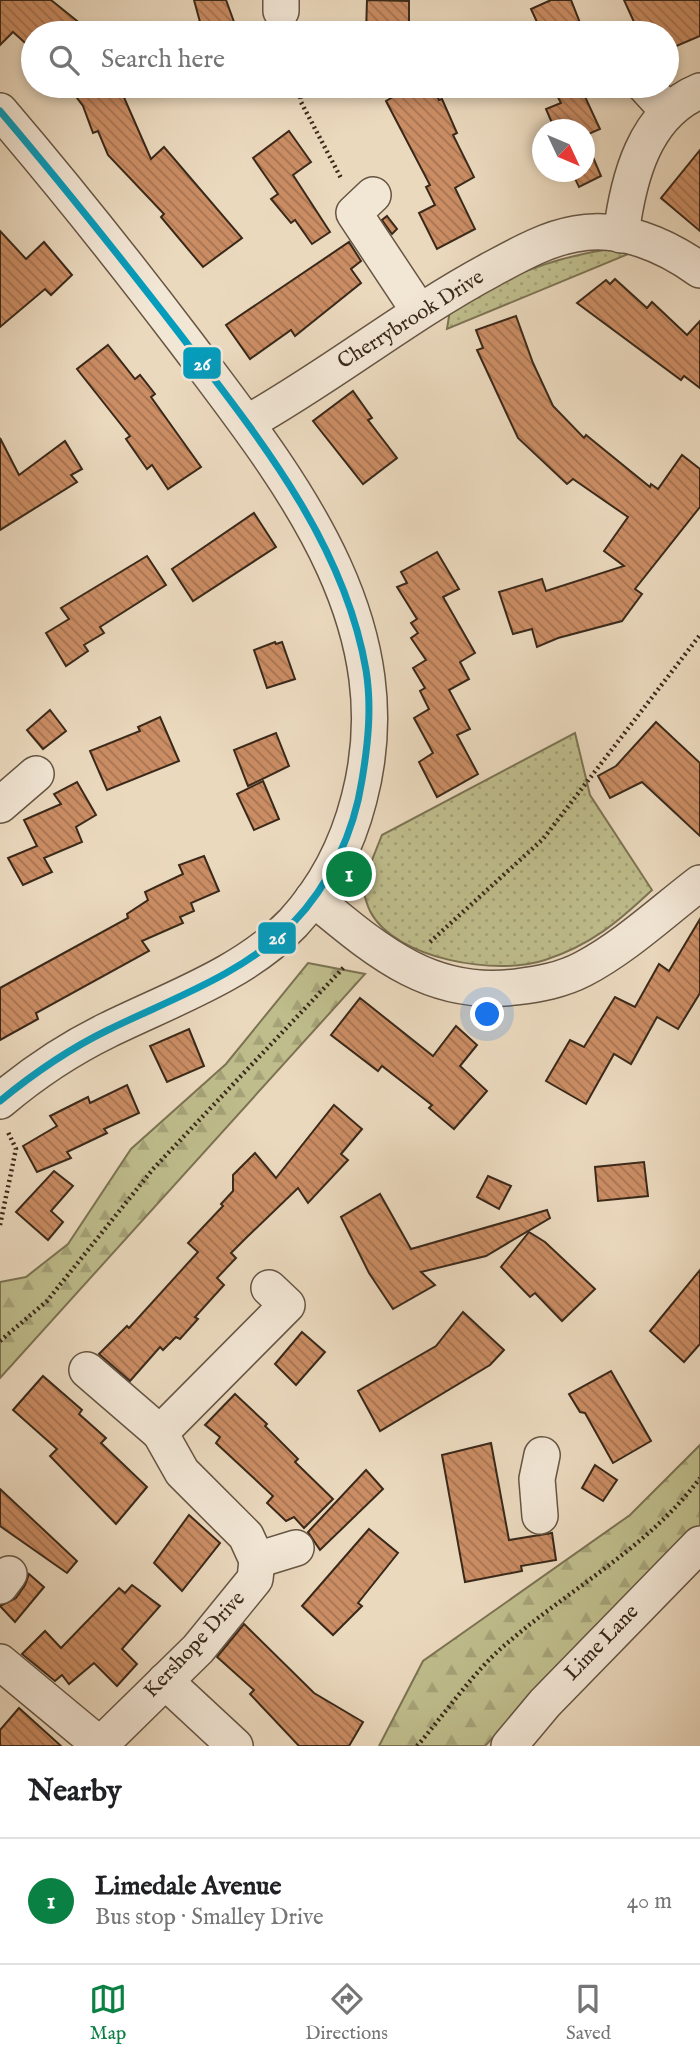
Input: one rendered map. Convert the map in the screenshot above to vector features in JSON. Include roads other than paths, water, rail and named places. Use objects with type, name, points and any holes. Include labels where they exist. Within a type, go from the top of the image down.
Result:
[{"type":"street","points":[[679,94],[700,91]]},
{"type":"street","points":[[621,235],[626,199],[656,98]]},
{"type":"street","points":[[0,111],[137,278],[247,424],[322,537],[355,616],[365,658],[371,745],[351,830],[327,881],[291,924],[254,956],[64,1054],[3,1113]]},
{"type":"street","points":[[363,204],[419,311]]},
{"type":"street","name":"Cherrybrook Drive","points":[[247,424],[296,396],[419,311],[536,247],[576,233],[642,238],[677,254],[700,270]]},
{"type":"street","points":[[0,805],[36,774]]},
{"type":"street","points":[[313,898],[367,943],[402,965],[440,983],[464,989],[499,990],[555,981],[613,950],[700,883]]},
{"type":"street","points":[[160,1433],[287,1305],[269,1288]]},
{"type":"street","points":[[87,1370],[160,1433],[182,1472],[246,1535],[257,1560],[296,1548]]},
{"type":"street","points":[[540,1516],[537,1479],[542,1455]]},
{"type":"street","name":"Lime Lane","points":[[509,1746],[545,1703],[700,1544]]},
{"type":"street","name":"Kershope Drive","points":[[99,1746],[198,1649],[255,1579],[257,1560]]},
{"type":"street","points":[[0,1662],[99,1746]]},
{"type":"street","points":[[165,1681],[235,1746]]},
{"type":"place","name":"Limedale Avenue","points":[[349,874]]}]
